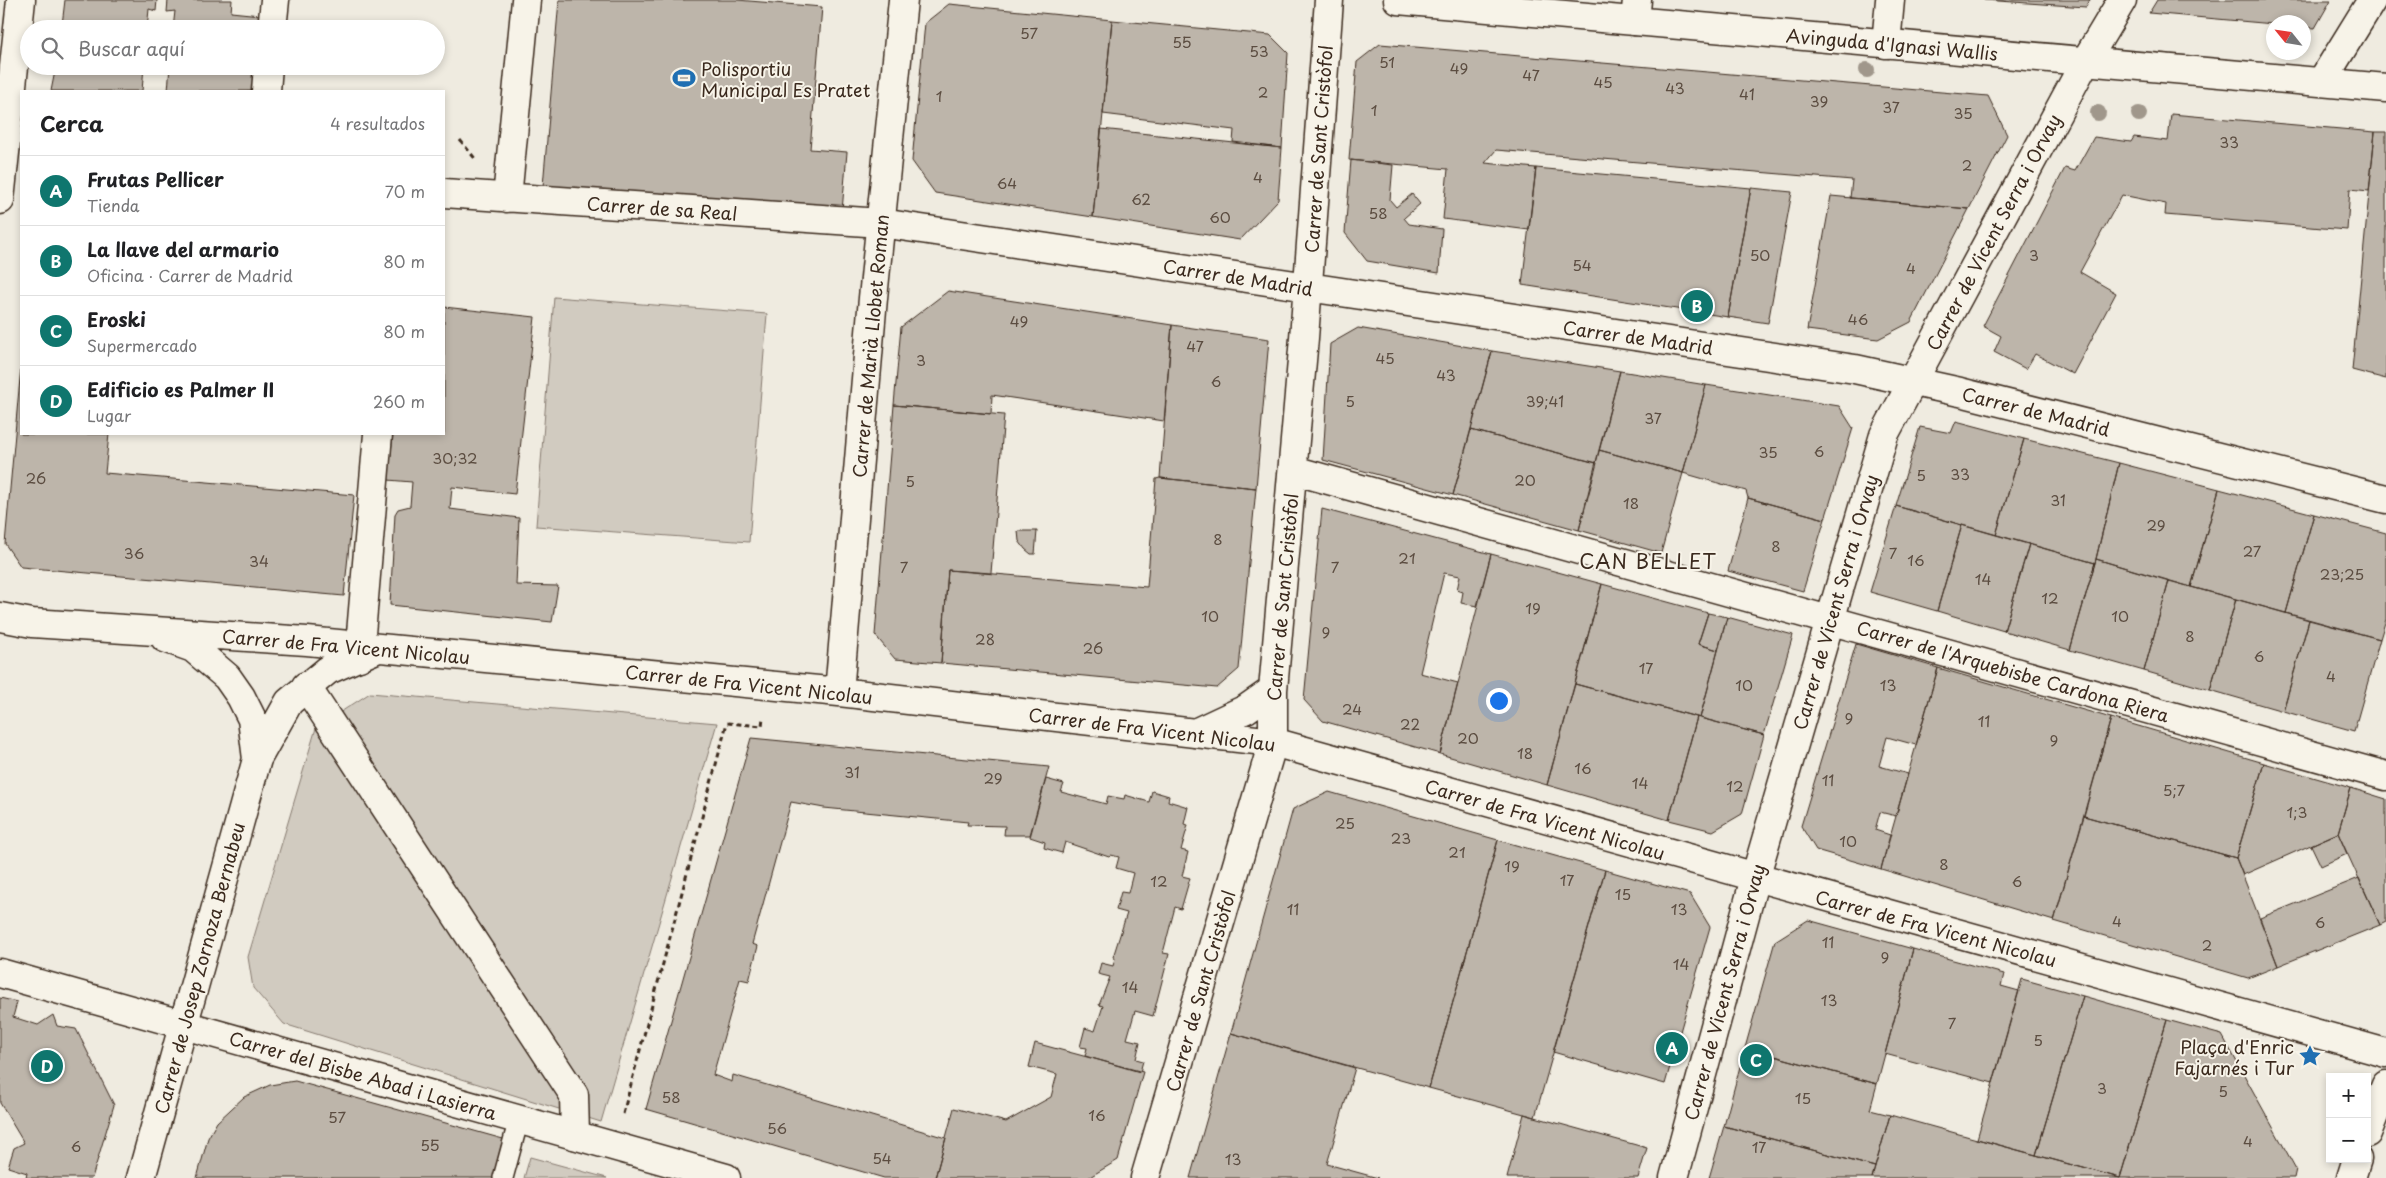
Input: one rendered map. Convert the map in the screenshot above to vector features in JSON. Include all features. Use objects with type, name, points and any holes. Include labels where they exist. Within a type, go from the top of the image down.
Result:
[{"type":"street","points":[[0,200],[8,156],[21,0]]},
{"type":"street","points":[[273,20],[275,0]]},
{"type":"street","points":[[507,198],[526,0]]},
{"type":"street","name":"Carrer de Marià Llobet Roman","points":[[839,692],[903,0]]},
{"type":"street","name":"Carrer de Sant Cristòfol","points":[[1145,1178],[1272,742],[1272,690],[1293,470],[1329,0]]},
{"type":"street","name":"Avinguda d'Ignasi Wallis","points":[[1398,0],[1636,11],[1886,44],[2386,88]]},
{"type":"street","points":[[1886,44],[1890,0]]},
{"type":"street","name":"Carrer de Vicent Serra i Orvay","points":[[1674,1178],[1755,878],[1884,434],[2085,62],[2122,0]]},
{"type":"street","points":[[2322,81],[2372,0]]},
{"type":"street","points":[[266,90],[267,75]]},
{"type":"street","name":"Carrer de sa Real","points":[[445,193],[881,222]]},
{"type":"street","name":"Carrer de Madrid","points":[[881,222],[1855,369],[1913,380],[2386,499]]},
{"type":"street","points":[[365,650],[378,435]]},
{"type":"street","name":"Carrer de l'Arquebisbe Cardona Riera","points":[[1293,470],[1505,531],[1830,619],[2386,776]]},
{"type":"street","name":"Carrer de Fra Vicent Nicolau","points":[[0,617],[32,623],[147,631],[227,634],[365,650],[839,692],[1272,742],[2386,1053]]},
{"type":"street","name":"Carrer de Josep Zornoza Bernabeu","points":[[147,631],[193,648],[227,678],[241,698],[252,719],[257,759]]},
{"type":"street","name":"Carrer de Josep Zornoza Bernabeu","points":[[142,1178],[257,759],[289,702],[306,686],[328,670],[365,650]]},
{"type":"street","points":[[306,686],[574,1095],[575,1135]]},
{"type":"street","points":[[1197,732],[1246,709],[1272,690]]},
{"type":"street","name":"Carrer del Bisbe Abad i Lasierra","points":[[0,973],[614,1146],[661,1169],[726,1178]]},
{"type":"street","points":[[2371,1123],[2386,1085]]},
{"type":"street","points":[[2351,1178],[2356,1163]]},
{"type":"lane","points":[[503,1178],[519,1119]]},
{"type":"path","points":[[614,1146],[727,724],[762,726],[767,685]]},
{"type":"shaded area","points":[[554,297],[767,314],[749,542],[536,526]]},
{"type":"shaded area","points":[[370,693],[717,723],[601,1122],[284,1024],[253,988],[248,957],[316,728]]},
{"type":"shaded area","points":[[530,1157],[607,1178],[524,1178]]},
{"type":"building","points":[[65,0],[157,0],[156,11],[149,9],[148,20],[63,20]]},
{"type":"building","points":[[168,0],[232,0],[231,12],[260,15],[259,20],[174,20],[175,11],[167,12]]},
{"type":"building","name":"Polisportiu Municipal Es Pratet","points":[[559,0],[737,0],[822,7],[810,149],[847,152],[842,211],[543,186]]},
{"type":"building","points":[[1984,0],[2090,0],[2086,7]]},
{"type":"building","points":[[2157,0],[2331,0],[2315,28],[2311,28],[2311,15],[2266,15],[2266,23],[2149,13]]},
{"type":"building","points":[[949,4],[1112,20],[1093,217],[935,193],[912,161],[925,23]]},
{"type":"building","points":[[1112,20],[1270,35],[1288,53],[1282,148],[1233,142],[1234,130],[1103,114]]},
{"type":"building","points":[[1380,44],[1988,96],[2007,135],[1969,209],[1850,198],[1852,180],[1496,150],[1485,163],[1536,168],[1529,230],[1443,219],[1448,169],[1349,160],[1357,62]]},
{"type":"building","points":[[54,75],[143,75],[142,90],[51,90]]},
{"type":"building","points":[[169,75],[259,75],[255,90],[168,90]]},
{"type":"building","points":[[2171,114],[2375,132],[2369,191],[2350,189],[2347,230],[2165,215],[2166,204],[2122,195],[2080,272],[2116,293],[2073,374],[2035,354],[2026,369],[1994,352],[2001,336],[1983,326],[2065,168],[2075,171],[2094,137],[2131,142],[2134,137],[2168,141]]},
{"type":"building","points":[[1101,129],[1282,148],[1278,200],[1240,240],[1093,217]]},
{"type":"building","points":[[2375,132],[2386,132],[2386,379],[2352,370]]},
{"type":"building","points":[[1351,160],[1393,165],[1390,200],[1396,207],[1412,194],[1420,204],[1404,218],[1409,224],[1442,229],[1439,273],[1367,261],[1345,233]]},
{"type":"building","points":[[1536,168],[1751,188],[1728,317],[1522,285]]},
{"type":"building","points":[[1751,188],[1792,192],[1768,323],[1728,317]]},
{"type":"building","points":[[1831,196],[1969,209],[1911,322],[1878,339],[1807,330]]},
{"type":"building","points":[[948,291],[1172,325],[1164,421],[992,395],[991,414],[894,405],[901,327]]},
{"type":"building","points":[[445,307],[535,317],[515,494],[452,487],[450,509],[519,518],[516,585],[558,586],[552,622],[390,605],[395,514],[398,509],[410,506],[412,482],[388,480],[393,435],[445,435]]},
{"type":"building","points":[[1172,325],[1269,339],[1256,488],[1160,478]]},
{"type":"building","points":[[1358,328],[1492,351],[1453,495],[1323,460],[1330,344]]},
{"type":"building","points":[[1492,351],[1620,371],[1596,463],[1471,430]]},
{"type":"building","points":[[1620,371],[1706,385],[1683,473],[1599,450]]},
{"type":"building","points":[[20,378],[20,435],[109,435],[105,473],[354,495],[344,596],[21,567],[5,544]]},
{"type":"building","points":[[1706,385],[1839,406],[1853,428],[1825,519],[1748,498],[1746,491],[1683,473]]},
{"type":"building","points":[[894,405],[1004,415],[991,573],[948,570],[941,663],[895,659],[875,635]]},
{"type":"building","points":[[1956,421],[2024,439],[1996,535],[1896,506],[1920,427],[1951,433]]},
{"type":"building","points":[[1471,430],[1597,463],[1579,530],[1453,495]]},
{"type":"building","points":[[2024,439],[2119,463],[2095,563],[1996,535]]},
{"type":"building","points":[[1599,450],[1683,473],[1661,553],[1579,530]]},
{"type":"building","points":[[2119,463],[2219,489],[2191,587],[2096,559]]},
{"type":"building","points":[[1156,479],[1256,488],[1239,669],[1217,688],[941,663],[948,570],[1147,587]]},
{"type":"building","points":[[2219,489],[2314,514],[2286,613],[2191,587]]},
{"type":"building","points":[[1748,498],[1825,519],[1803,591],[1728,571]]},
{"type":"building","points":[[1896,506],[1962,525],[1937,611],[1870,592]]},
{"type":"building","points":[[1322,509],[1491,554],[1477,606],[1461,603],[1463,592],[1457,590],[1460,576],[1444,573],[1420,673],[1458,683],[1440,754],[1323,721],[1304,700]]},
{"type":"building","points":[[2314,514],[2386,533],[2386,619],[2380,639],[2286,613]]},
{"type":"building","points":[[1962,525],[2029,544],[2004,631],[1937,611]]},
{"type":"building","points":[[1018,531],[1037,531],[1035,554],[1031,554],[1019,541]]},
{"type":"building","points":[[2029,544],[2095,563],[2070,650],[2004,631]]},
{"type":"building","points":[[1491,554],[1602,584],[1547,785],[1440,754]]},
{"type":"building","points":[[2096,559],[2169,581],[2144,671],[2070,650]]},
{"type":"building","points":[[2169,581],[2236,599],[2210,690],[2144,671]]},
{"type":"building","points":[[1602,584],[1708,613],[1698,644],[1718,650],[1700,718],[1575,684]]},
{"type":"building","points":[[2236,599],[2309,620],[2283,711],[2210,690]]},
{"type":"building","points":[[1708,613],[1727,617],[1718,650],[1698,644]]},
{"type":"building","points":[[1727,617],[1793,635],[1764,735],[1700,718]]},
{"type":"building","points":[[2309,620],[2380,639],[2354,731],[2283,711]]},
{"type":"building","points":[[1856,644],[1938,668],[1916,745],[1887,737],[1879,766],[1908,774],[1896,816],[1880,812],[1875,830],[1890,835],[1881,869],[1816,850],[1801,826]]},
{"type":"building","points":[[1938,668],[2111,718],[2054,921],[1881,869]]},
{"type":"building","points":[[1575,684],[1697,717],[1669,820],[1547,785]]},
{"type":"building","points":[[1697,717],[1764,735],[1742,814],[1713,831],[1669,820]]},
{"type":"building","points":[[2111,718],[2264,763],[2236,858],[2084,816]]},
{"type":"building","points":[[751,738],[1049,767],[1030,835],[1004,835],[1005,826],[967,825],[968,822],[824,808],[791,802],[752,944],[758,946],[749,981],[740,979],[713,1075],[732,1082],[733,1075],[946,1138],[935,1178],[884,1178],[646,1109]]},
{"type":"building","points":[[2264,763],[2351,788],[2338,833],[2243,875],[2236,858]]},
{"type":"building","points":[[1046,779],[1064,784],[1061,792],[1106,804],[1108,796],[1124,799],[1125,795],[1149,802],[1152,791],[1169,796],[1168,801],[1188,807],[1184,824],[1188,825],[1181,850],[1188,852],[1182,876],[1190,878],[1181,909],[1175,907],[1163,953],[1169,954],[1153,1016],[1135,1011],[1127,1039],[1140,1042],[1136,1059],[1143,1061],[1140,1072],[1085,1056],[1087,1048],[1080,1047],[1085,1028],[1095,1031],[1103,1006],[1099,1005],[1110,977],[1098,974],[1101,963],[1113,966],[1115,958],[1113,957],[1127,913],[1116,910],[1121,892],[1128,893],[1133,873],[1116,868],[1119,857],[1111,855],[1109,857],[1065,842],[1062,853],[1044,848],[1045,842],[1030,837]]},
{"type":"building","points":[[2351,788],[2386,799],[2386,922],[2380,925],[2338,833]]},
{"type":"building","points":[[1329,792],[1498,840],[1429,1088],[1231,1033],[1293,809]]},
{"type":"building","points":[[2084,816],[2236,858],[2278,966],[2248,978],[2054,921]]},
{"type":"building","points":[[2338,833],[2347,854],[2321,866],[2311,845]]},
{"type":"building","points":[[1498,840],[1605,870],[1535,1117],[1429,1088]]},
{"type":"building","points":[[1605,870],[1690,894],[1710,927],[1665,1084],[1553,1052]]},
{"type":"building","points":[[2359,878],[2380,925],[2278,966],[2260,918]]},
{"type":"building","points":[[1808,920],[1913,949],[1877,1084],[1745,1048],[1775,941]]},
{"type":"building","points":[[1913,949],[2004,974],[2001,986],[2019,991],[1993,1083],[1885,1054]]},
{"type":"building","points":[[2022,979],[2083,996],[2036,1155],[1977,1139]]},
{"type":"building","points":[[2083,996],[2167,1020],[2120,1178],[2036,1155]]},
{"type":"building","points":[[0,998],[17,1002],[13,1017],[38,1025],[53,1015],[57,1026],[76,1029],[114,1105],[92,1178],[26,1178],[27,1173],[8,1167],[14,1148],[24,1143],[0,1103]]},
{"type":"building","points":[[2167,1020],[2222,1035],[2296,1169],[2294,1178],[2120,1178]]},
{"type":"building","points":[[1231,1033],[1355,1068],[1327,1164],[1378,1178],[1190,1178]]},
{"type":"building","points":[[1035,1043],[1143,1072],[1118,1160],[1088,1178],[935,1178],[954,1108],[1006,1122],[1051,1097],[1057,1074],[1029,1067]]},
{"type":"building","points":[[1745,1048],[1877,1084],[1870,1110],[1890,1115],[1875,1167],[1724,1126]]},
{"type":"building","points":[[295,1081],[503,1139],[493,1178],[197,1178],[208,1138],[217,1122],[244,1097],[270,1085]]},
{"type":"building","points":[[1524,1114],[1647,1148],[1638,1178],[1507,1178]]},
{"type":"building","points":[[1890,1115],[1977,1139],[2120,1178],[1872,1178]]},
{"type":"building","points":[[1724,1126],[1875,1167],[1872,1178],[1709,1178]]},
{"type":"place","name":"Polisportiu Municipal Es Pratet","points":[[684,78]]},
{"type":"place","name":"La llave del armario","points":[[1697,306]]},
{"type":"place","name":"Frutas Pellicer","points":[[1672,1048]]},
{"type":"place","name":"Plaça d'Enric Fajarnés i Tur","points":[[2310,1056]]},
{"type":"place","name":"Eroski","points":[[1756,1060]]},
{"type":"place","name":"Edificio es Palmer II","points":[[47,1066]]},
{"type":"district","name":"CAN BELLET","points":[[1648,561]]}]
